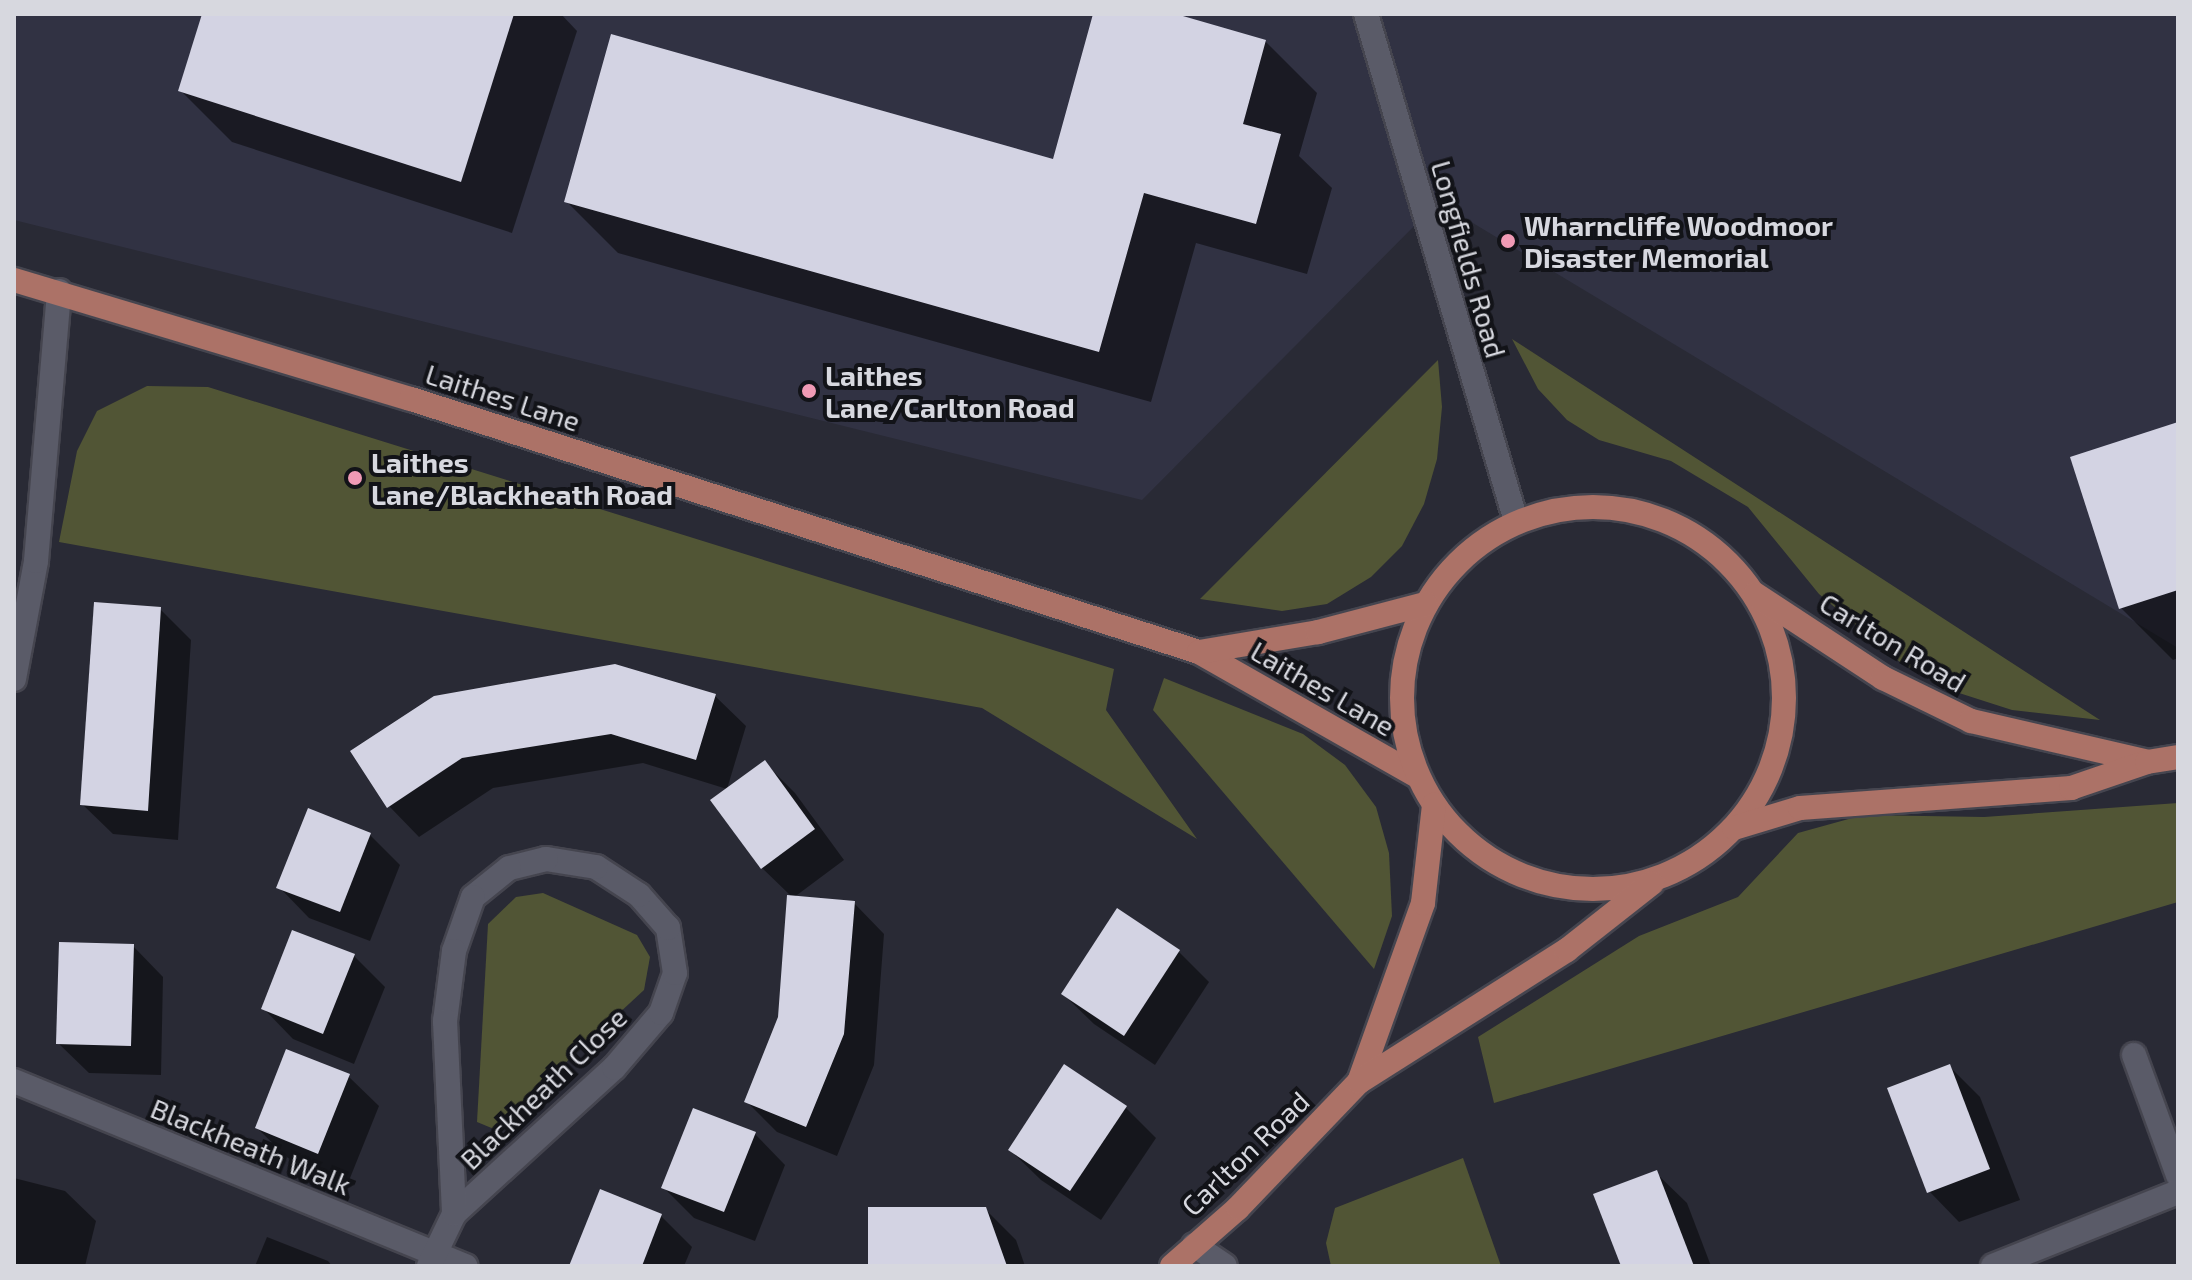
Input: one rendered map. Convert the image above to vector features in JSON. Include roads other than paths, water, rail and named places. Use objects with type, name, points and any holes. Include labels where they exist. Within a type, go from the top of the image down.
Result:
[{"type":"main road","name":"Laithes Lane","points":[[14,280],[59,291],[1199,652],[1417,776]]},
{"type":"main road","points":[[1568,507],[1635,511],[1674,523],[1720,552],[1755,594],[1777,639],[1785,689],[1781,739],[1764,786],[1734,828],[1687,865],[1660,877],[1597,890],[1534,881],[1478,851],[1434,805],[1417,776],[1400,707],[1410,637],[1425,604],[1449,569],[1479,542],[1516,521],[1568,507]]},
{"type":"main road","name":"Carlton Road","points":[[1755,594],[1883,678],[1971,721],[2147,762]]},
{"type":"main road","name":"Laithes Lane","points":[[1199,652],[1318,632],[1425,604]]},
{"type":"main road","name":"Carlton Road","points":[[1734,828],[1800,808],[2071,788],[2147,762],[2178,757]]},
{"type":"main road","name":"Carlton Road","points":[[1359,1082],[1423,903],[1434,805]]},
{"type":"main road","name":"Carlton Road","points":[[1172,1266],[1238,1208],[1359,1082],[1567,950],[1660,877]]},
{"type":"street","name":"Longfields Road","points":[[1366,14],[1516,521]]},
{"type":"street","points":[[14,679],[25,559],[59,291]]},
{"type":"street","name":"Blackheath Close","points":[[432,1260],[454,1214],[614,1068],[661,1013],[675,973],[668,928],[639,895],[596,867],[546,859],[509,868],[473,897],[454,951],[445,1021],[454,1214]]},
{"type":"street","points":[[2134,1055],[2178,1175]]},
{"type":"street","name":"Blackheath Walk","points":[[14,1081],[432,1260],[466,1266]]},
{"type":"street","points":[[1993,1266],[2178,1192]]},
{"type":"street","points":[[1194,1245],[1225,1266]]},
{"type":"place","name":"Wharncliffe Woodmoor Disaster Memorial","points":[[1508,241]]},
{"type":"place","name":"Laithes Lane/Carlton Road","points":[[809,391]]},
{"type":"place","name":"Laithes Lane/Blackheath Road","points":[[355,478]]}]
